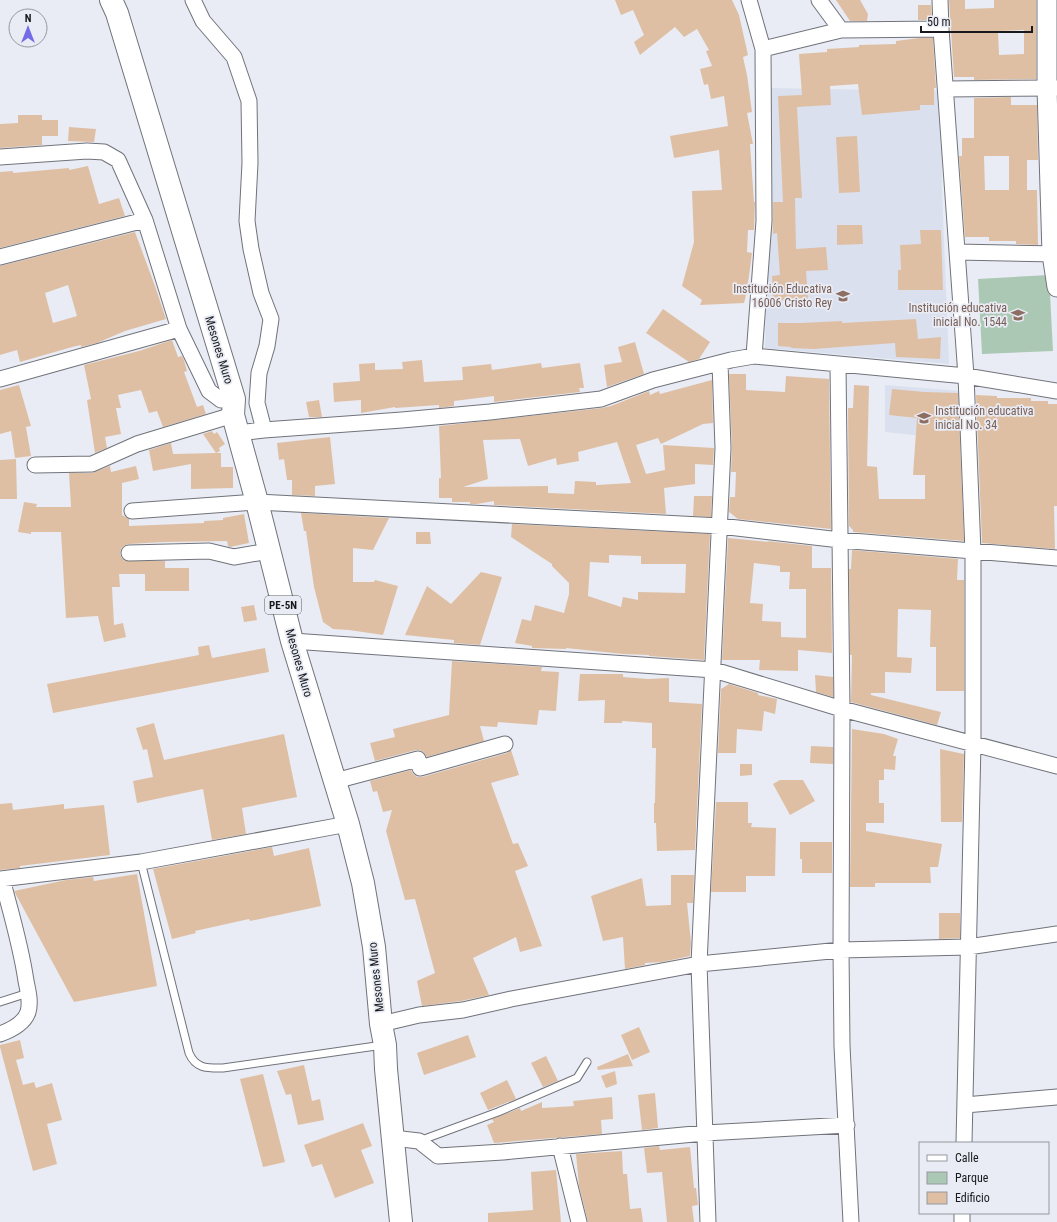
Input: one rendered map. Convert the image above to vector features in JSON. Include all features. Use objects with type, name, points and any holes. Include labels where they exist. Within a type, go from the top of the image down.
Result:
[{"type":"highway","name":"Mesones Muro","points":[[111,0],[117,13],[235,416],[292,641],[348,824],[363,883],[374,947],[381,1024],[385,1045],[401,1222]]},
{"type":"street","points":[[194,0],[203,21],[234,57],[250,101],[248,221],[252,256],[271,319],[267,346],[259,373],[257,403],[264,430]]},
{"type":"street","points":[[749,0],[763,49],[764,221],[754,356]]},
{"type":"street","points":[[819,0],[841,30]]},
{"type":"street","points":[[940,0],[966,376],[973,552],[973,743],[964,1142]]},
{"type":"street","points":[[1047,0],[1052,88],[1057,287]]},
{"type":"street","points":[[763,49],[841,30],[941,28]]},
{"type":"street","points":[[946,90],[1052,88]]},
{"type":"street","points":[[0,157],[87,151],[104,152],[118,160],[145,220],[179,329],[209,391],[221,400],[235,416],[264,430],[466,414],[601,399],[653,380],[754,356],[966,376],[1057,391]]},
{"type":"street","points":[[0,257],[145,220]]},
{"type":"street","points":[[957,252],[1055,254]]},
{"type":"street","points":[[0,379],[179,329]]},
{"type":"street","points":[[708,1222],[699,964],[714,670],[723,448],[720,363]]},
{"type":"street","points":[[838,365],[842,709],[842,1046],[851,1222]]},
{"type":"street","points":[[34,465],[92,464],[137,444],[235,416]]},
{"type":"street","points":[[132,511],[257,502],[720,526],[840,540],[1057,558]]},
{"type":"street","points":[[129,553],[209,551],[234,556],[269,551]]},
{"type":"street","points":[[292,641],[714,670],[842,709],[1057,766]]},
{"type":"street","points":[[335,781],[418,759],[420,768],[505,744]]},
{"type":"street","points":[[0,1034],[10,1030],[25,1019],[29,1004],[23,960],[1,879],[141,862],[348,824]]},
{"type":"street","points":[[381,1024],[419,1015],[463,1010],[511,999],[699,964],[841,950],[968,948],[1057,934]]},
{"type":"street","points":[[965,1104],[1057,1097]]},
{"type":"street","points":[[393,1138],[419,1141],[438,1156],[503,1152],[705,1133],[847,1125]]},
{"type":"street","points":[[560,1146],[579,1222]]},
{"type":"lane","points":[[141,862],[189,1053],[193,1061],[200,1066],[223,1068],[385,1045]]},
{"type":"lane","points":[[0,1002],[28,993]]},
{"type":"lane","points":[[419,1141],[498,1112],[577,1078],[587,1062]]},
{"type":"shaded area","points":[[771,88],[942,91],[942,191],[949,364],[765,348]]},
{"type":"shaded area","points":[[885,385],[961,391],[960,440],[885,432]]},
{"type":"green space","points":[[1049,275],[1053,351],[982,354],[978,279]]},
{"type":"building","points":[[615,0],[732,0],[739,15],[748,55],[743,57],[752,112],[747,113],[753,144],[750,144],[755,202],[754,230],[748,230],[747,252],[752,253],[744,303],[700,305],[702,300],[682,286],[694,242],[692,191],[722,190],[719,150],[674,158],[670,136],[728,126],[724,96],[711,99],[708,84],[704,85],[700,69],[712,66],[706,51],[709,50],[697,29],[684,37],[675,27],[640,55],[634,42],[644,35],[633,10],[621,15]]},
{"type":"building","points":[[836,0],[860,0],[868,14],[867,21],[850,21]]},
{"type":"building","points":[[949,0],[965,0],[965,9],[994,8],[994,0],[1036,0],[1036,79],[974,80],[974,77],[954,77]],"holes":[[[1024,30],[1024,54],[999,55],[998,31]]]},
{"type":"building","points":[[918,5],[931,5],[932,20],[918,20]]},
{"type":"building","points":[[933,38],[936,88],[934,88],[934,105],[920,105],[920,110],[862,115],[858,84],[830,86],[831,105],[797,107],[802,198],[795,198],[796,249],[826,247],[828,270],[806,271],[808,299],[773,301],[772,276],[780,275],[777,233],[773,234],[773,202],[783,202],[778,96],[802,95],[799,54],[827,52],[827,49],[859,47],[859,45],[896,44],[896,41]]},
{"type":"building","points":[[1011,97],[1011,105],[1037,105],[1038,160],[1027,160],[1027,190],[1037,190],[1038,245],[1016,244],[1016,241],[989,241],[989,237],[965,237],[959,156],[962,156],[962,138],[974,138],[974,98]],"holes":[[[984,156],[1009,156],[1009,190],[985,190]]]},
{"type":"building","points":[[18,115],[42,115],[42,120],[58,120],[58,136],[42,136],[42,145],[0,148],[0,124],[18,123]]},
{"type":"building","points":[[69,127],[96,129],[94,142],[68,141]]},
{"type":"building","points":[[857,136],[860,192],[839,193],[836,137]]},
{"type":"building","points":[[88,166],[99,204],[119,198],[125,216],[0,248],[0,172],[13,171],[13,173],[69,168],[69,170]]},
{"type":"building","points":[[837,225],[862,225],[863,244],[837,245]]},
{"type":"building","points":[[920,230],[941,230],[943,290],[898,290],[898,270],[901,270],[900,245],[921,244]]},
{"type":"building","points":[[135,232],[166,319],[125,331],[97,343],[81,347],[81,345],[72,347],[20,362],[17,350],[0,355],[0,266]],"holes":[[[68,285],[77,316],[53,323],[45,293]]]},
{"type":"building","points":[[663,309],[710,342],[699,359],[689,362],[646,333]]},
{"type":"building","points":[[916,319],[918,339],[941,337],[940,359],[896,357],[895,343],[814,349],[778,346],[778,323],[842,321],[842,323]]},
{"type":"building","points":[[172,340],[178,357],[182,356],[184,360],[187,371],[184,372],[197,407],[203,405],[206,414],[163,427],[157,411],[149,413],[141,390],[118,395],[121,408],[116,408],[121,434],[105,437],[107,448],[95,453],[87,400],[91,399],[84,365],[139,351]]},
{"type":"building","points":[[635,342],[644,374],[607,387],[604,365],[622,362],[618,347]]},
{"type":"building","points":[[422,360],[424,382],[463,380],[462,367],[491,364],[492,370],[541,363],[542,368],[580,363],[584,388],[579,388],[580,392],[494,402],[494,396],[454,401],[454,406],[439,408],[439,405],[395,407],[361,413],[361,400],[334,402],[333,383],[360,381],[359,364],[375,363],[375,370],[403,369],[402,362]]},
{"type":"building","points":[[729,374],[746,374],[746,390],[785,392],[786,376],[829,379],[831,529],[738,519],[729,512],[730,497],[735,497],[736,472],[731,472],[732,448]]},
{"type":"building","points":[[712,380],[713,423],[703,424],[661,444],[658,438],[636,445],[646,474],[665,470],[663,445],[714,448],[713,465],[695,464],[695,484],[664,488],[666,514],[494,505],[494,501],[470,504],[470,502],[452,502],[452,498],[439,498],[439,478],[441,478],[439,426],[602,408],[649,391],[650,395],[659,391],[660,394]],"holes":[[[520,439],[528,466],[556,458],[557,465],[579,461],[578,452],[617,442],[631,483],[596,485],[596,482],[575,481],[574,494],[548,493],[548,486],[463,487],[488,479],[483,440]]]},
{"type":"building","points":[[19,385],[31,426],[26,427],[31,456],[15,458],[11,431],[0,434],[0,390]]},
{"type":"building","points":[[854,385],[869,386],[867,466],[877,467],[879,499],[925,499],[925,475],[913,475],[917,418],[889,415],[892,389],[958,393],[964,541],[853,532],[849,526],[848,408],[853,408]]},
{"type":"building","points":[[976,395],[997,396],[997,398],[1031,398],[1031,401],[1048,401],[1048,404],[1057,404],[1057,506],[1054,506],[1055,549],[982,543]]},
{"type":"building","points":[[319,400],[322,417],[309,417],[306,402]]},
{"type":"building","points":[[212,431],[214,434],[217,432],[225,444],[219,448],[220,451],[216,453],[203,434]]},
{"type":"building","points":[[330,437],[335,484],[315,486],[315,496],[292,495],[292,480],[287,480],[284,459],[279,460],[277,443]]},
{"type":"building","points":[[171,443],[173,454],[221,453],[221,467],[233,467],[233,488],[191,489],[191,464],[153,471],[149,450]]},
{"type":"building","points":[[16,459],[17,499],[0,499],[0,460]]},
{"type":"building","points":[[110,466],[111,472],[136,466],[139,479],[122,483],[122,515],[129,519],[129,526],[204,523],[204,521],[223,520],[223,518],[244,514],[249,543],[230,547],[228,546],[227,541],[164,542],[129,544],[124,546],[121,549],[120,554],[125,561],[165,561],[165,568],[189,568],[189,591],[145,591],[145,574],[119,574],[120,587],[112,587],[114,625],[123,623],[126,637],[104,642],[98,616],[66,618],[61,532],[31,532],[31,534],[18,532],[24,502],[37,504],[36,507],[71,507],[69,473],[92,473]]},
{"type":"building","points":[[694,496],[712,496],[711,517],[693,516]]},
{"type":"building","points":[[301,513],[389,518],[373,550],[353,548],[353,582],[374,582],[375,580],[398,586],[383,635],[333,629],[323,622],[314,587],[306,531],[304,531]]},
{"type":"building","points":[[512,524],[710,534],[704,660],[566,648],[532,648],[532,646],[515,643],[522,619],[531,621],[535,605],[564,613],[569,594],[569,583],[552,566],[552,564],[511,537]],"holes":[[[609,555],[641,556],[641,564],[686,564],[685,593],[638,592],[638,600],[623,597],[621,607],[588,596],[590,562],[609,563]]]},
{"type":"building","points":[[416,532],[430,532],[431,544],[416,544]]},
{"type":"building","points":[[728,538],[812,546],[812,568],[831,568],[832,653],[798,650],[798,671],[759,670],[760,660],[722,660]],"holes":[[[754,563],[780,566],[780,572],[790,572],[789,589],[806,589],[806,638],[781,637],[781,622],[762,621],[763,604],[750,603]]]},
{"type":"building","points":[[852,550],[958,559],[957,580],[964,580],[964,691],[936,691],[936,647],[930,647],[931,610],[898,609],[897,657],[912,658],[911,673],[885,672],[885,693],[871,693],[871,695],[941,712],[937,725],[851,702],[852,655],[850,655],[849,569],[851,569]]},
{"type":"building","points":[[481,572],[502,577],[480,645],[454,643],[454,640],[405,635],[427,586],[451,604]]},
{"type":"building","points":[[254,605],[257,620],[244,622],[241,607]]},
{"type":"building","points":[[209,645],[212,658],[265,648],[269,672],[53,713],[47,684],[199,655],[198,647]]},
{"type":"building","points":[[452,661],[542,667],[541,671],[559,672],[556,711],[539,710],[537,725],[498,722],[497,727],[480,726],[484,741],[427,757],[420,750],[416,750],[375,761],[370,743],[395,737],[393,729],[449,715]]},
{"type":"building","points":[[580,674],[623,674],[623,677],[648,679],[669,678],[669,702],[702,704],[695,850],[657,851],[656,823],[654,823],[656,748],[652,748],[652,723],[622,721],[622,723],[604,723],[605,700],[578,701]]},
{"type":"building","points":[[815,675],[833,677],[833,697],[816,692]]},
{"type":"building","points":[[729,684],[758,693],[758,695],[777,699],[775,714],[764,711],[762,731],[737,729],[736,753],[718,753],[721,689]]},
{"type":"building","points":[[154,723],[164,760],[284,734],[297,797],[242,808],[246,834],[212,840],[203,789],[137,803],[133,781],[153,777],[147,749],[143,750],[136,728]]},
{"type":"building","points":[[852,729],[884,734],[898,739],[893,756],[896,756],[895,770],[884,769],[884,780],[879,780],[879,803],[884,803],[884,823],[866,823],[866,831],[942,844],[938,867],[930,867],[931,883],[875,883],[875,887],[850,887]]},
{"type":"building","points":[[811,746],[833,747],[833,764],[810,763]]},
{"type":"building","points":[[940,749],[964,754],[962,822],[941,822]]},
{"type":"building","points":[[511,750],[519,775],[491,783],[513,844],[518,843],[528,866],[515,871],[542,946],[520,952],[516,937],[473,958],[489,995],[461,1001],[422,1006],[417,981],[435,973],[415,899],[405,900],[386,831],[392,810],[383,812],[377,791],[373,792],[370,781],[411,770],[417,777],[422,777],[507,753]]},
{"type":"building","points":[[740,764],[752,764],[752,775],[740,776]]},
{"type":"building","points":[[780,780],[803,780],[815,801],[790,815],[773,784]]},
{"type":"building","points":[[716,802],[748,802],[748,823],[752,823],[751,827],[776,828],[775,876],[746,876],[746,892],[711,892]]},
{"type":"building","points":[[12,803],[13,810],[64,804],[64,809],[104,805],[110,855],[20,866],[20,868],[0,870],[0,804]]},
{"type":"building","points":[[800,842],[832,842],[832,873],[802,873]]},
{"type":"building","points":[[272,847],[274,856],[309,848],[321,906],[250,921],[249,919],[195,931],[196,933],[172,939],[153,869]]},
{"type":"building","points":[[137,874],[157,986],[74,1002],[14,891],[66,880],[93,877],[94,881]]},
{"type":"building","points":[[671,875],[694,875],[693,903],[687,903],[691,943],[690,956],[662,962],[645,963],[645,965],[625,969],[623,937],[603,941],[591,896],[642,878],[646,906],[671,905]]},
{"type":"building","points":[[939,913],[960,913],[960,938],[939,939]]},
{"type":"building","points":[[639,1027],[650,1052],[632,1060],[621,1035]]},
{"type":"building","points":[[468,1035],[476,1057],[424,1075],[417,1053]]},
{"type":"building","points":[[20,1040],[24,1058],[16,1060],[23,1085],[34,1082],[36,1088],[52,1083],[62,1120],[47,1124],[57,1164],[33,1171],[0,1047],[0,1045]]},
{"type":"building","points":[[628,1054],[633,1066],[598,1070],[597,1067]]},
{"type":"building","points":[[546,1056],[558,1081],[543,1087],[531,1063]]},
{"type":"building","points":[[304,1065],[312,1101],[320,1099],[324,1120],[298,1125],[291,1094],[286,1095],[277,1071]]},
{"type":"building","points":[[615,1071],[617,1084],[606,1088],[601,1076]]},
{"type":"building","points":[[263,1074],[285,1162],[263,1167],[240,1079]]},
{"type":"building","points":[[507,1080],[516,1099],[488,1110],[480,1093]]},
{"type":"building","points":[[655,1093],[658,1128],[642,1130],[638,1095]]},
{"type":"building","points":[[612,1097],[613,1119],[601,1120],[602,1134],[494,1143],[487,1125],[494,1122],[492,1119],[520,1108],[521,1111],[542,1102],[542,1108],[574,1106],[573,1101]]},
{"type":"building","points":[[363,1123],[372,1146],[361,1150],[374,1183],[335,1198],[322,1164],[312,1167],[304,1145]]},
{"type":"building","points":[[659,1146],[660,1150],[690,1147],[694,1188],[696,1188],[698,1205],[692,1206],[694,1222],[667,1222],[662,1172],[647,1173],[644,1148]]},
{"type":"building","points":[[622,1151],[623,1174],[627,1174],[630,1209],[641,1208],[643,1222],[588,1222],[579,1186],[576,1154]]},
{"type":"building","points":[[556,1170],[561,1222],[488,1222],[488,1213],[533,1210],[531,1172]]},
{"type":"place","name":"Institución Educativa 16006 Cristo Rey","points":[[843,296]]},
{"type":"place","name":"Institución educativa inicial No. 1544","points":[[1018,315]]},
{"type":"place","name":"Institución educativa inicial No. 34","points":[[924,418]]}]
